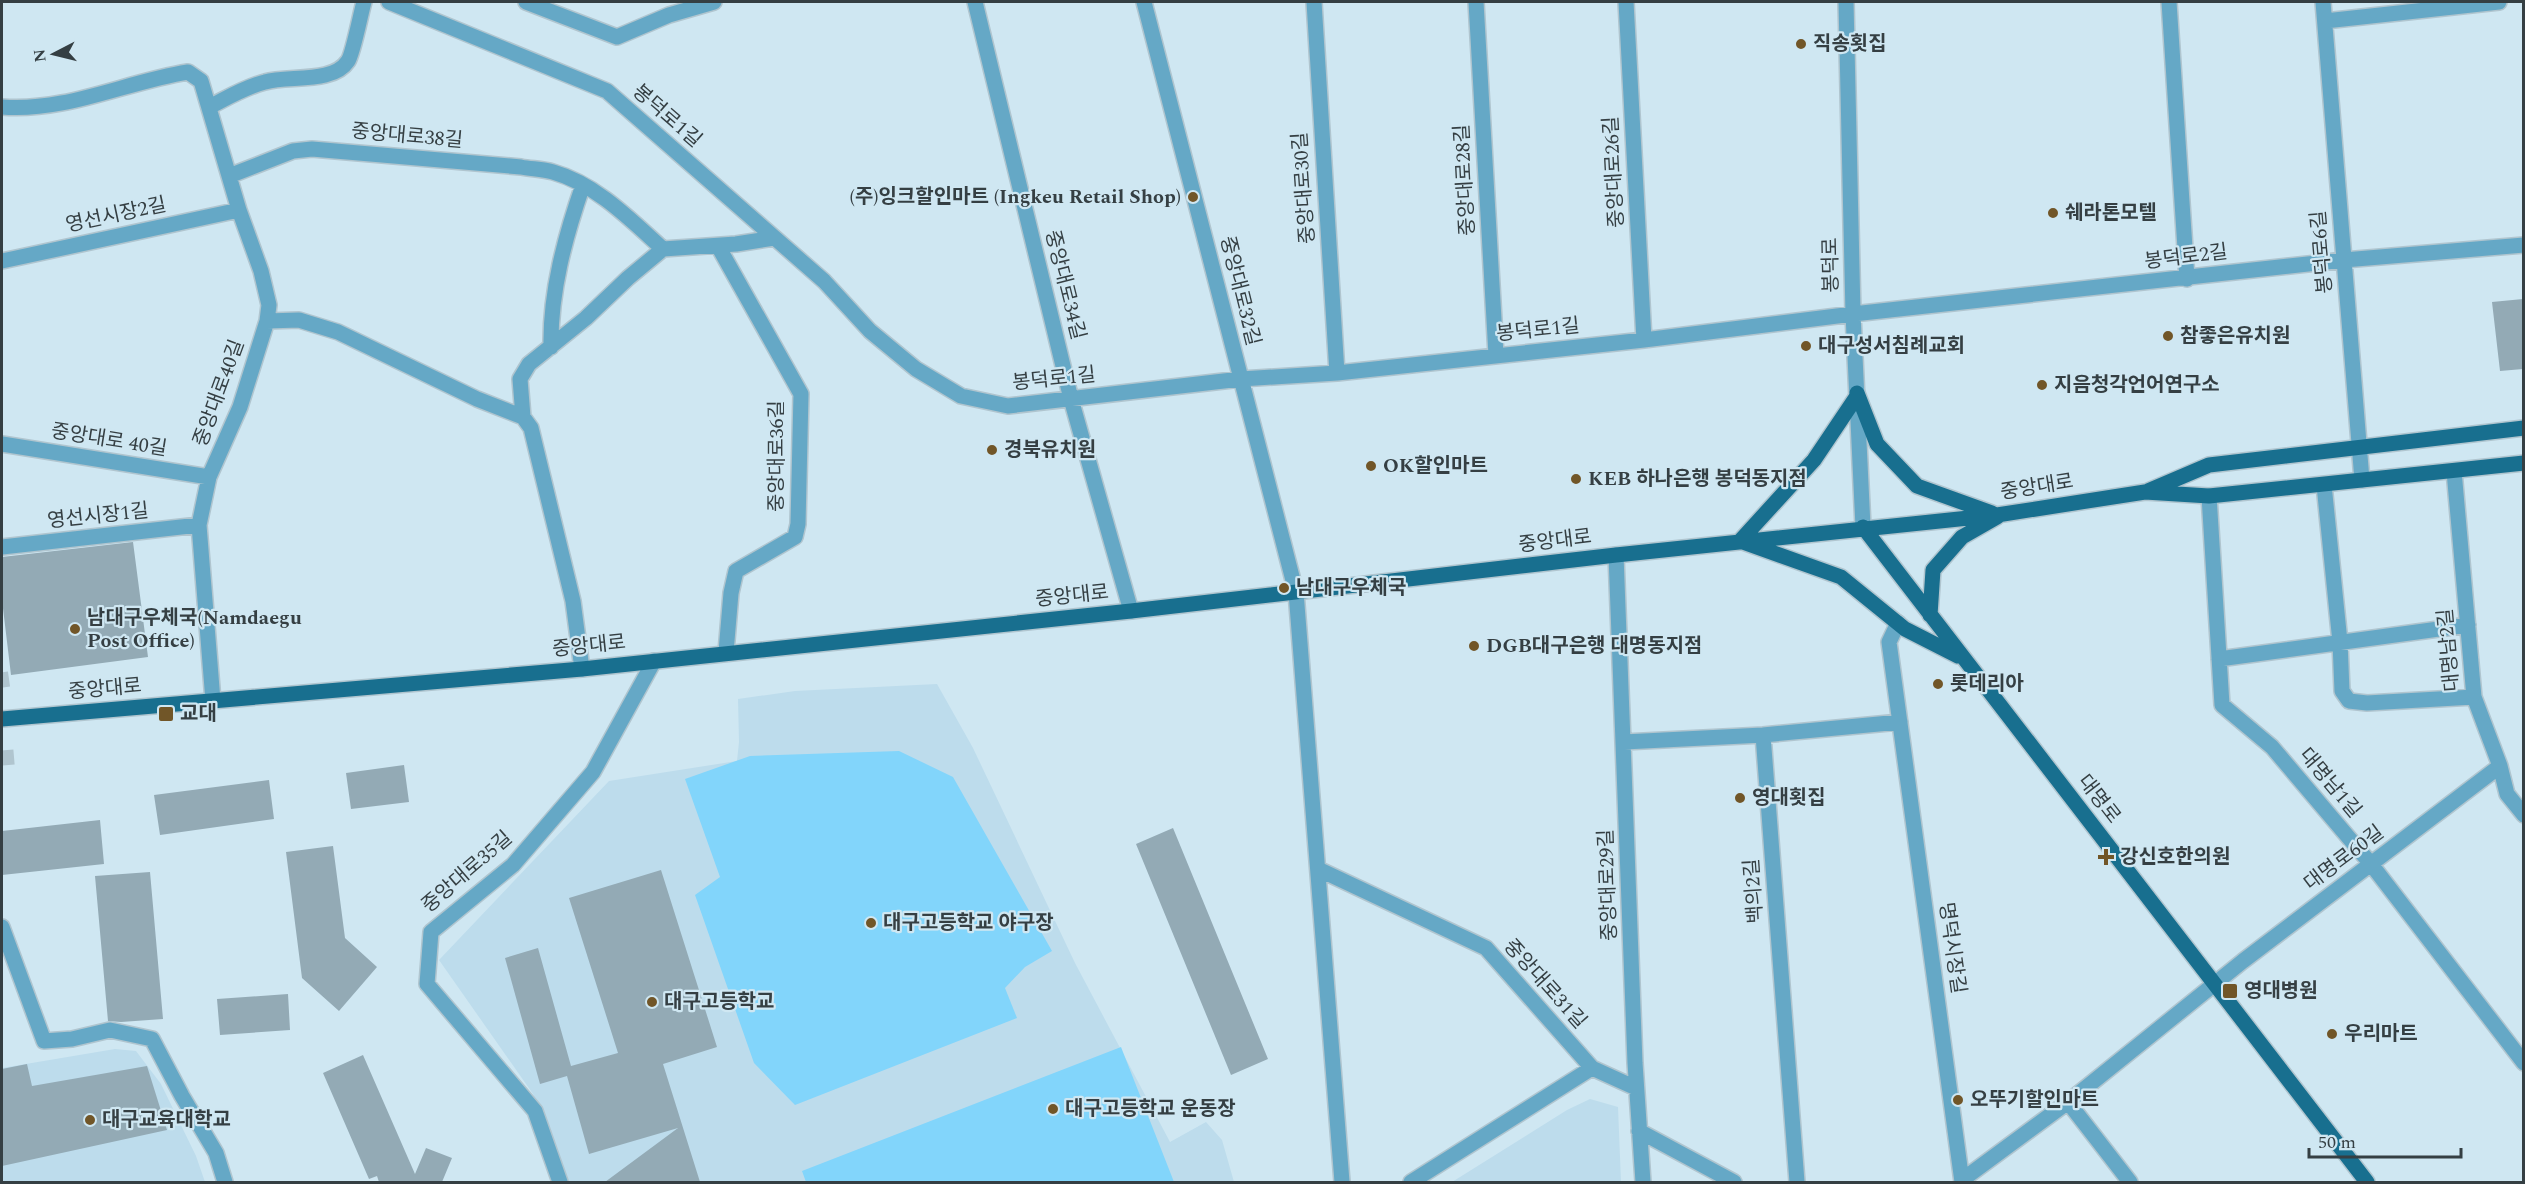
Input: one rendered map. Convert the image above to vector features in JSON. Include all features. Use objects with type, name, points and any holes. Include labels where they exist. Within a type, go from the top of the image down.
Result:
[{"type":"main road","points":[[1857,394],[1877,444],[1917,486],[2000,514]]},
{"type":"main road","points":[[1857,394],[1814,460],[1740,541],[1841,577],[1905,629],[1964,659]]},
{"type":"main road","name":"중앙대로","points":[[2145,492],[2209,465],[2523,428]]},
{"type":"main road","name":"중앙대로","points":[[2,719],[582,669],[1131,611],[1863,527],[2000,514],[2145,492],[2209,496],[2523,464]]},
{"type":"main road","points":[[1930,615],[1933,570],[1962,537],[2000,514]]},
{"type":"main road","name":"대명로","points":[[1863,527],[2367,1182]]},
{"type":"street","points":[[209,107],[264,82],[306,76],[321,77],[336,72],[349,60],[364,2]]},
{"type":"street","name":"봉덕로1길","points":[[389,2],[607,91],[824,281],[870,331],[916,369],[960,396],[1008,406],[1241,379],[1337,373],[1644,340],[1853,314]]},
{"type":"street","points":[[526,2],[616,37],[669,15],[714,2]]},
{"type":"street","name":"중앙대로34길","points":[[975,2],[1071,399],[1131,611]]},
{"type":"street","name":"중앙대로32길","points":[[1144,2],[1296,592]]},
{"type":"street","name":"중앙대로30길","points":[[1314,2],[1337,373]]},
{"type":"street","name":"중앙대로28길","points":[[1476,2],[1496,355]]},
{"type":"street","name":"중앙대로26길","points":[[1626,2],[1644,340]]},
{"type":"street","name":"봉덕로","points":[[1845,2],[1853,314],[1863,527]]},
{"type":"street","points":[[2169,2],[2187,279]]},
{"type":"street","name":"봉덕로6길","points":[[2323,2],[2362,480]]},
{"type":"street","points":[[2325,21],[2390,8],[2499,2]]},
{"type":"street","name":"중앙대로40길","points":[[2,107],[27,109],[79,101],[154,77],[188,72],[201,81],[239,210],[261,271],[269,304],[267,321],[240,407],[209,477],[199,525],[213,701]]},
{"type":"street","name":"중앙대로38길","points":[[230,176],[293,151],[312,149],[521,167],[553,172],[583,185],[632,221],[663,249]]},
{"type":"street","points":[[551,347],[550,320],[561,261],[583,185]]},
{"type":"street","name":"영선시장2길","points":[[2,261],[239,210]]},
{"type":"street","points":[[582,669],[573,602],[563,555],[531,428],[523,417],[520,379],[529,364],[663,249],[718,246],[774,238]]},
{"type":"street","name":"봉덕로2길","points":[[1853,314],[2344,260],[2523,245]]},
{"type":"street","name":"중앙대로36길","points":[[718,246],[801,394],[798,524],[795,537],[736,571],[731,593],[726,652]]},
{"type":"street","points":[[267,321],[299,320],[338,332],[477,399],[523,417]]},
{"type":"street","name":"중앙대로 40길","points":[[2,444],[209,477]]},
{"type":"street","name":"대명남2길","points":[[2454,471],[2474,697],[2500,766],[2507,794],[2523,815]]},
{"type":"street","points":[[2324,484],[2340,642],[2342,691],[2349,701],[2367,703],[2474,697]]},
{"type":"street","name":"대명남1길","points":[[2209,496],[2222,705],[2272,747],[2371,864],[2523,1063]]},
{"type":"street","name":"영선시장1길","points":[[2,547],[199,525]]},
{"type":"street","name":"중앙대로29길","points":[[1616,555],[1636,1088],[1643,1182]]},
{"type":"street","points":[[1296,592],[1342,1182]]},
{"type":"street","name":"명덕시장길","points":[[1898,623],[1889,642],[1962,1181],[2068,1102],[2215,984]]},
{"type":"street","points":[[2219,658],[2468,626]]},
{"type":"street","name":"중앙대로35길","points":[[560,1182],[535,1111],[428,984],[431,932],[513,865],[593,772],[654,661]]},
{"type":"street","points":[[1624,742],[1763,735],[1900,722]]},
{"type":"street","name":"백의2길","points":[[1763,735],[1797,1182]]},
{"type":"street","name":"대명로60길","points":[[2215,984],[2500,766]]},
{"type":"street","name":"중앙대로31길","points":[[1318,869],[1486,948],[1592,1068],[1636,1088]]},
{"type":"street","points":[[2,928],[44,1041],[72,1039],[110,1030],[152,1040],[216,1153],[225,1182]]},
{"type":"street","points":[[1411,1182],[1592,1068]]},
{"type":"street","points":[[2068,1102],[2130,1182]]},
{"type":"street","points":[[1639,1131],[1734,1182]]},
{"type":"shaded area","points":[[937,684],[973,748],[1075,963],[1170,1142],[1206,1122],[1222,1140],[1234,1182],[569,1182],[533,1094],[439,960],[609,781],[737,761],[738,699],[795,691]]},
{"type":"shaded area","name":"대구고등학교 야구장","points":[[899,751],[953,777],[1052,951],[1025,967],[1005,988],[1017,1018],[795,1105],[754,1063],[695,895],[720,877],[685,779],[750,756]]},
{"type":"shaded area","name":"대구고등학교 운동장","points":[[1121,1047],[1174,1182],[806,1182],[802,1171]]},
{"type":"shaded area","name":"대구교육대학교","points":[[115,1049],[136,1051],[161,1084],[196,1156],[205,1182],[2,1182],[2,1068]]},
{"type":"shaded area","points":[[1590,1099],[1618,1107],[1621,1182],[1452,1182],[1567,1110]]},
{"type":"building","points":[[2523,299],[2523,369],[2500,371],[2492,302]]},
{"type":"building","name":"남대구우체국(Namdaegu Post Office)","points":[[133,542],[148,657],[11,675],[2,600],[2,557]]},
{"type":"building","points":[[404,765],[409,802],[351,809],[346,773]]},
{"type":"building","points":[[269,780],[274,819],[160,835],[154,795]]},
{"type":"building","points":[[100,820],[104,864],[2,875],[2,831]]},
{"type":"building","points":[[1173,828],[1268,1059],[1231,1075],[1136,844]]},
{"type":"building","points":[[333,846],[345,938],[377,967],[339,1011],[302,978],[286,852]]},
{"type":"building","name":"대구고등학교","points":[[661,870],[717,1047],[663,1064],[700,1182],[605,1182],[678,1128],[589,1154],[567,1076],[540,1084],[505,958],[538,948],[571,1066],[618,1053],[569,898]]},
{"type":"building","points":[[150,872],[163,1019],[108,1021],[95,876]]},
{"type":"building","points":[[288,994],[290,1030],[220,1035],[217,999]]},
{"type":"building","points":[[363,1055],[415,1174],[426,1148],[452,1158],[442,1182],[379,1182],[377,1176],[369,1179],[323,1073]]},
{"type":"building","points":[[27,1064],[32,1086],[147,1066],[167,1130],[2,1166],[2,1069]]},
{"type":"tunnel","points":[[2,680],[9,679]]},
{"type":"tunnel","points":[[2,758],[14,757]]},
{"type":"place","name":"직송횟집","points":[[1801,44]]},
{"type":"place","name":"(주)잉크할인마트 (Ingkeu Retail Shop)","points":[[1193,197]]},
{"type":"place","name":"쉐라톤모텔","points":[[2053,213]]},
{"type":"place","name":"참좋은유치원","points":[[2168,336]]},
{"type":"place","name":"대구성서침례교회","points":[[1806,346]]},
{"type":"place","name":"지음청각언어연구소","points":[[2042,385]]},
{"type":"place","name":"경북유치원","points":[[992,450]]},
{"type":"place","name":"OK할인마트","points":[[1371,466]]},
{"type":"place","name":"KEB 하나은행 봉덕동지점","points":[[1576,479]]},
{"type":"place","name":"남대구우체국","points":[[1284,588]]},
{"type":"place","name":"남대구우체국(Namdaegu Post Office)","points":[[75,629]]},
{"type":"place","name":"DGB대구은행 대명동지점","points":[[1474,646]]},
{"type":"place","name":"롯데리아","points":[[1938,684]]},
{"type":"place","name":"교대","points":[[166,714]]},
{"type":"place","name":"영대횟집","points":[[1740,798]]},
{"type":"place","name":"강신호한의원","points":[[2106,857]]},
{"type":"place","name":"대구고등학교 야구장","points":[[871,923]]},
{"type":"place","name":"영대병원","points":[[2230,991]]},
{"type":"place","name":"대구고등학교","points":[[652,1002]]},
{"type":"place","name":"우리마트","points":[[2332,1034]]},
{"type":"place","name":"오뚜기할인마트","points":[[1958,1100]]},
{"type":"place","name":"대구고등학교 운동장","points":[[1053,1109]]},
{"type":"place","name":"대구교육대학교","points":[[90,1120]]}]
